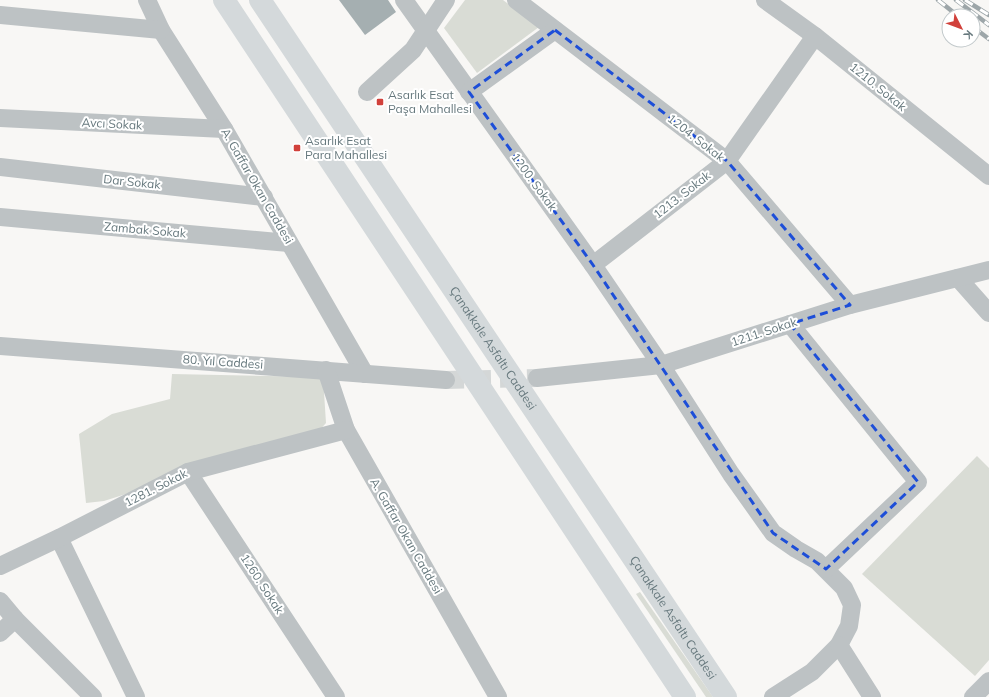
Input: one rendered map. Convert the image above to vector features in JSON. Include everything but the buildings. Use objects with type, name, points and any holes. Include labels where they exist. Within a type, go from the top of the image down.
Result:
[{"type":"highway","points":[[224,0],[685,697]]},
{"type":"highway","name":"Çanakkale Asfaltı Caddesi","points":[[260,0],[726,697]]},
{"type":"street","name":"A. Gaffar Okan Caddesi","points":[[147,0],[162,30],[224,129],[365,374]]},
{"type":"street","name":"1200. Sokak","points":[[404,0],[593,265],[661,365],[731,474],[773,533],[817,561],[844,588],[852,605],[849,626],[839,645],[812,672],[773,697]]},
{"type":"street","points":[[367,92],[413,50],[446,0]]},
{"type":"street","name":"1204. Sokak","points":[[516,0],[727,161],[850,305]]},
{"type":"street","name":"1210. Sokak","points":[[765,0],[815,36],[989,176]]},
{"type":"street","points":[[0,15],[162,30]]},
{"type":"street","points":[[469,92],[555,30]]},
{"type":"street","name":"1213. Sokak","points":[[593,265],[727,161],[815,36]]},
{"type":"street","name":"Avcı Sokak","points":[[0,118],[224,129]]},
{"type":"street","name":"Dar Sokak","points":[[0,167],[264,197]]},
{"type":"street","name":"Zambak Sokak","points":[[0,217],[290,243]]},
{"type":"street","name":"1211. Sokak","points":[[537,378],[661,365],[850,305],[989,270]]},
{"type":"street","points":[[958,278],[989,313]]},
{"type":"street","points":[[790,324],[918,482],[826,569]]},
{"type":"street","name":"80. Yıl Caddesi","points":[[0,346],[446,380]]},
{"type":"street","name":"A. Gaffar Okan Caddesi","points":[[326,370],[346,430],[498,697]]},
{"type":"street","name":"1281. Sokak","points":[[0,566],[59,538],[188,472],[346,430]]},
{"type":"street","name":"1260. Sokak","points":[[188,472],[336,697]]},
{"type":"street","points":[[59,538],[136,697]]},
{"type":"street","points":[[0,601],[15,619],[93,697]]},
{"type":"street","points":[[0,633],[15,619]]},
{"type":"street","points":[[839,645],[872,697]]},
{"type":"street","points":[[973,697],[989,681]]},
{"type":"highlighted area","points":[[555,30],[727,161],[850,305],[790,324],[918,482],[826,569],[773,533],[593,265],[469,92]]},
{"type":"shaded area","points":[[465,0],[503,0],[539,27],[477,73],[444,28]]},
{"type":"shaded area","points":[[172,374],[323,377],[326,423],[317,433],[104,501],[86,503],[79,434],[112,414],[170,399]]},
{"type":"shaded area","points":[[977,456],[989,468],[989,660],[975,676],[862,574]]},
{"type":"shaded area","points":[[640,592],[713,697],[706,697],[636,594]]},
{"type":"tunnel","points":[[446,380],[537,378]]},
{"type":"railway","points":[[938,0],[948,8]]},
{"type":"railway","points":[[956,0],[989,25]]},
{"type":"railway","points":[[965,0],[989,15]]},
{"type":"railway","points":[[981,33],[989,39]]},
{"type":"place","name":"Asarlık Esat Paşa Mahallesi","points":[[380,102]]},
{"type":"place","name":"Asarlık Esat Para Mahallesi","points":[[297,148]]}]
